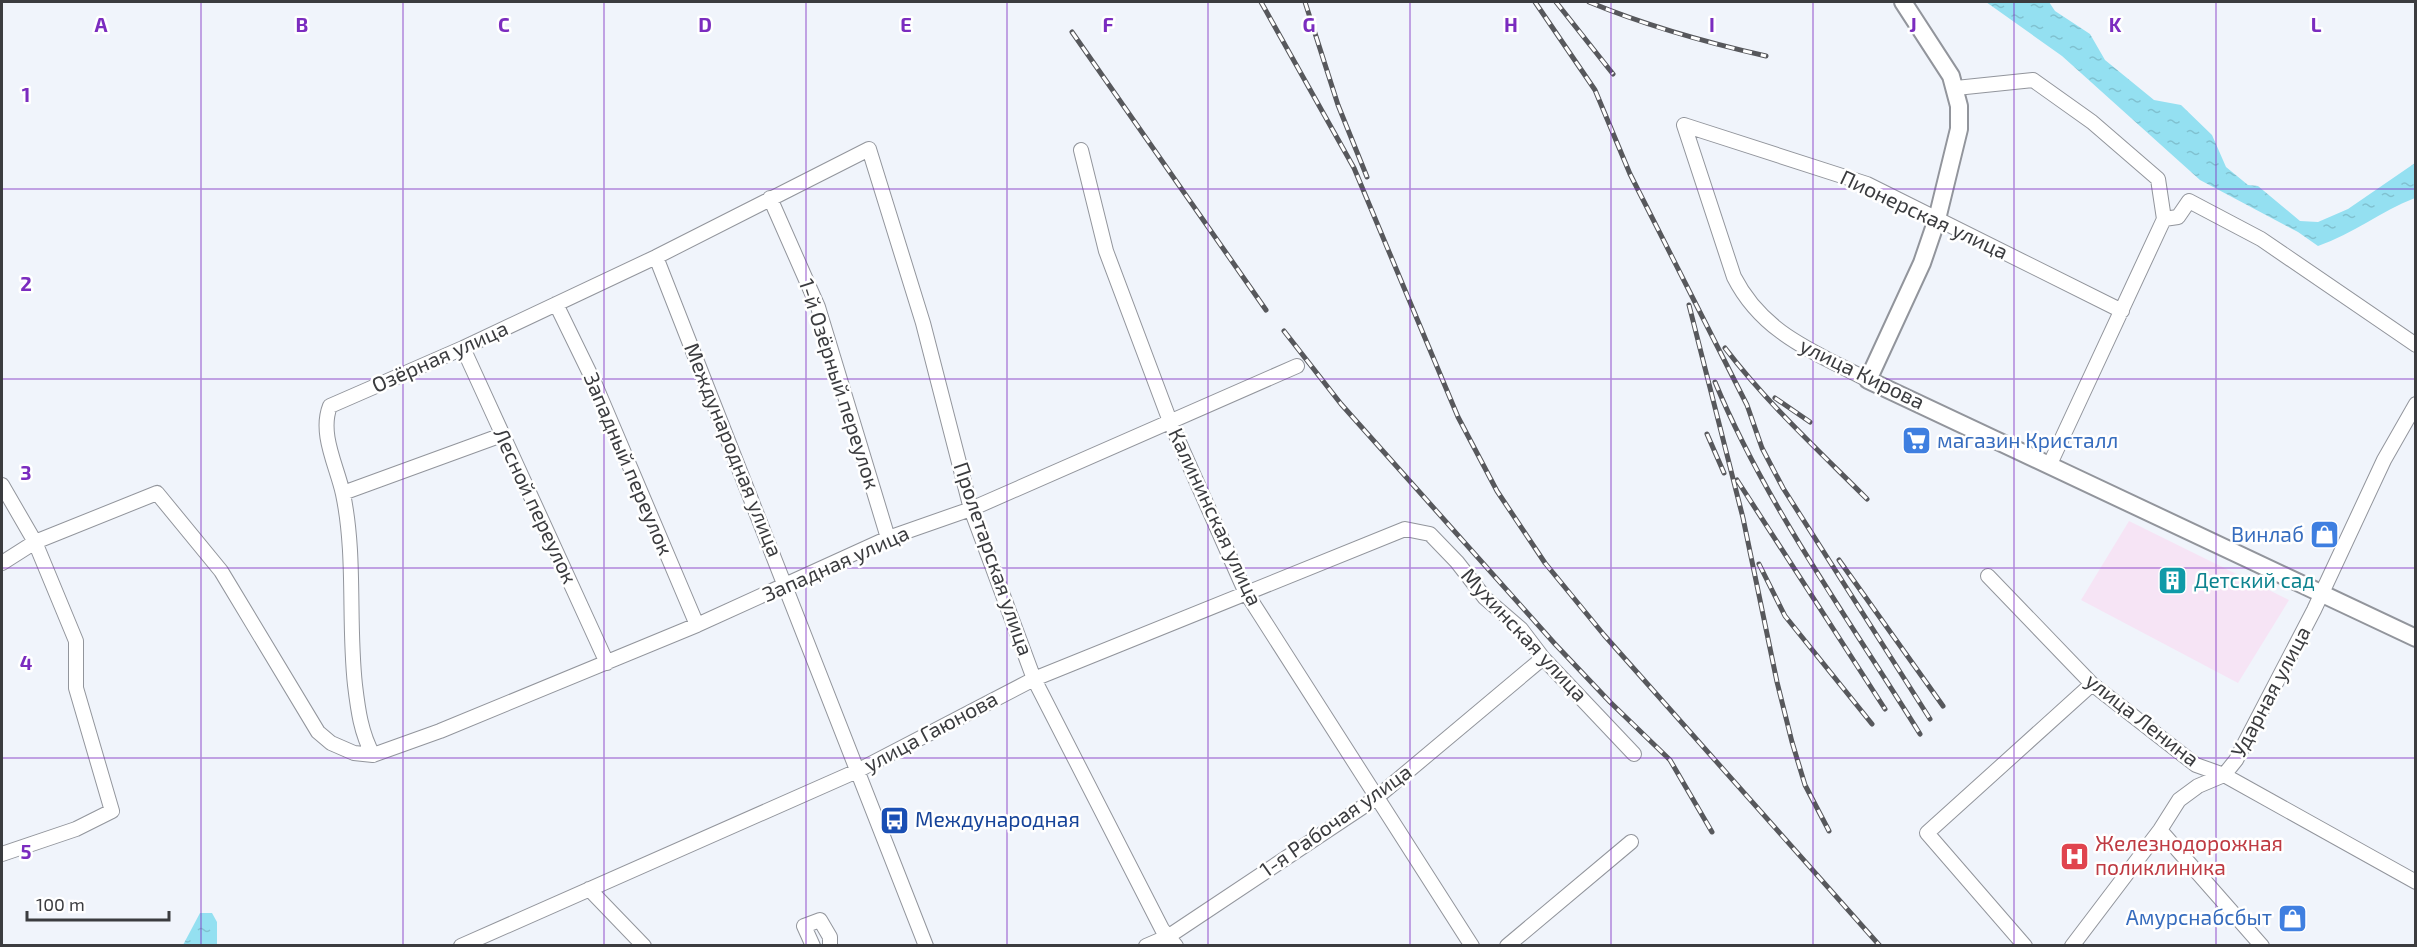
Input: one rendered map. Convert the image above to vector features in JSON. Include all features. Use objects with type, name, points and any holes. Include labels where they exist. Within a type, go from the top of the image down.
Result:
[{"type":"main road","points":[[1868,380],[1922,263],[1937,219],[1959,129],[1956,88],[1951,76],[1903,2]]},
{"type":"main road","name":"улица Кирова","points":[[1868,380],[2415,638]]},
{"type":"street","points":[[1956,88],[2033,80],[2092,122],[2158,179],[2164,219],[2050,464]]},
{"type":"street","name":"Пионерская улица","points":[[1684,125],[1867,184],[2122,311]]},
{"type":"street","name":"улица Кирова","points":[[1684,125],[1734,277],[1744,297],[1764,320],[1784,336],[1868,380]]},
{"type":"street","name":"Озёрная улица","points":[[373,755],[364,739],[358,714],[351,624],[350,560],[343,493],[337,477],[325,419],[330,406],[462,348],[656,257],[869,149]]},
{"type":"street","name":"Пролетарская улица","points":[[869,149],[923,323],[971,509],[1034,679],[1162,929],[1172,941]]},
{"type":"street","name":"Калининская улица","points":[[1081,150],[1106,251],[1171,424],[1245,591],[1472,945]]},
{"type":"street","name":"1-й Озёрный переулок","points":[[770,198],[818,307],[888,538]]},
{"type":"street","points":[[2164,219],[2178,217],[2189,201],[2261,239],[2415,345]]},
{"type":"street","name":"Международная улица","points":[[656,257],[926,945]]},
{"type":"street","name":"Западный переулок","points":[[556,304],[594,382],[697,625]]},
{"type":"street","name":"Лесной переулок","points":[[462,348],[607,663]]},
{"type":"street","name":"Западная улица","points":[[373,755],[440,731],[607,663],[787,586],[888,538],[971,509],[1171,424],[1297,366]]},
{"type":"street","name":"Ударная улица","points":[[2072,945],[2160,830],[2179,800],[2198,786],[2224,775],[2236,760],[2322,594],[2384,460],[2415,404]]},
{"type":"street","points":[[343,493],[502,435]]},
{"type":"street","points":[[2,485],[35,543],[76,641],[76,688],[112,811],[76,829],[2,854]]},
{"type":"street","points":[[2,563],[35,543],[157,493],[221,571],[318,732],[331,743],[354,753],[373,755]]},
{"type":"street","name":"улица Гаюнова","points":[[470,944],[857,771],[1034,679],[1245,591],[1405,529]]},
{"type":"street","name":"Мухинская улица","points":[[1405,529],[1430,534],[1457,562],[1485,598],[1521,629],[1543,658],[1634,754]]},
{"type":"street","name":"улица Ленина","points":[[1988,576],[2092,684],[2196,765],[2224,775],[2415,882]]},
{"type":"street","name":"1-я Рабочая улица","points":[[1146,945],[1172,941],[1376,798],[1543,658]]},
{"type":"street","points":[[2025,945],[1927,833],[2092,684]]},
{"type":"street","points":[[2160,830],[2262,945]]},
{"type":"street","points":[[1507,945],[1631,842]]},
{"type":"street","points":[[589,889],[644,945]]},
{"type":"street","points":[[813,945],[804,926],[820,920],[830,936],[830,945]]},
{"type":"shaded area","points":[[2129,521],[2289,600],[2238,683],[2081,600]]},
{"type":"water","points":[[1986,2],[2049,2],[2055,11],[2090,34],[2105,60],[2154,100],[2181,105],[2212,135],[2226,167],[2248,185],[2258,186],[2300,221],[2318,222],[2348,209],[2415,163],[2415,198],[2318,246],[2298,232],[2200,180],[2062,56]]},
{"type":"water","points":[[200,913],[212,913],[217,922],[217,945],[183,945]]},
{"type":"railway","points":[[1261,2],[1354,168],[1458,417],[1497,491],[1545,563],[1604,635],[1880,946]]},
{"type":"railway","points":[[1305,2],[1338,105],[1367,177]]},
{"type":"railway","points":[[1535,2],[1595,90],[1630,174],[1747,405],[1762,448],[1783,488],[1930,719]]},
{"type":"railway","points":[[1556,2],[1613,74]]},
{"type":"railway","points":[[1589,2],[1676,33],[1766,56]]},
{"type":"railway","points":[[1072,32],[1266,310]]},
{"type":"railway","points":[[1689,305],[1743,518],[1777,682],[1792,742],[1805,785],[1829,831]]},
{"type":"railway","points":[[1284,331],[1341,404],[1555,644],[1670,760],[1712,832]]},
{"type":"railway","points":[[1725,348],[1775,407],[1867,499]]},
{"type":"railway","points":[[1715,382],[1736,428],[1784,518],[1920,734]]},
{"type":"railway","points":[[1775,398],[1810,422]]},
{"type":"railway","points":[[1707,434],[1724,473]]},
{"type":"railway","points":[[1737,480],[1885,709]]},
{"type":"railway","points":[[1839,560],[1943,706]]},
{"type":"railway","points":[[1759,564],[1785,616],[1872,724]]},
{"type":"place","name":"магазин Кристалл","points":[[1916,441]]},
{"type":"place","name":"Винлаб","points":[[2325,535]]},
{"type":"place","name":"Детский сад","points":[[2173,581]]},
{"type":"place","name":"Международная","points":[[894,820]]},
{"type":"place","name":"Железнодорожная поликлиника","points":[[2074,856]]},
{"type":"place","name":"Амурснабсбыт","points":[[2293,918]]}]
